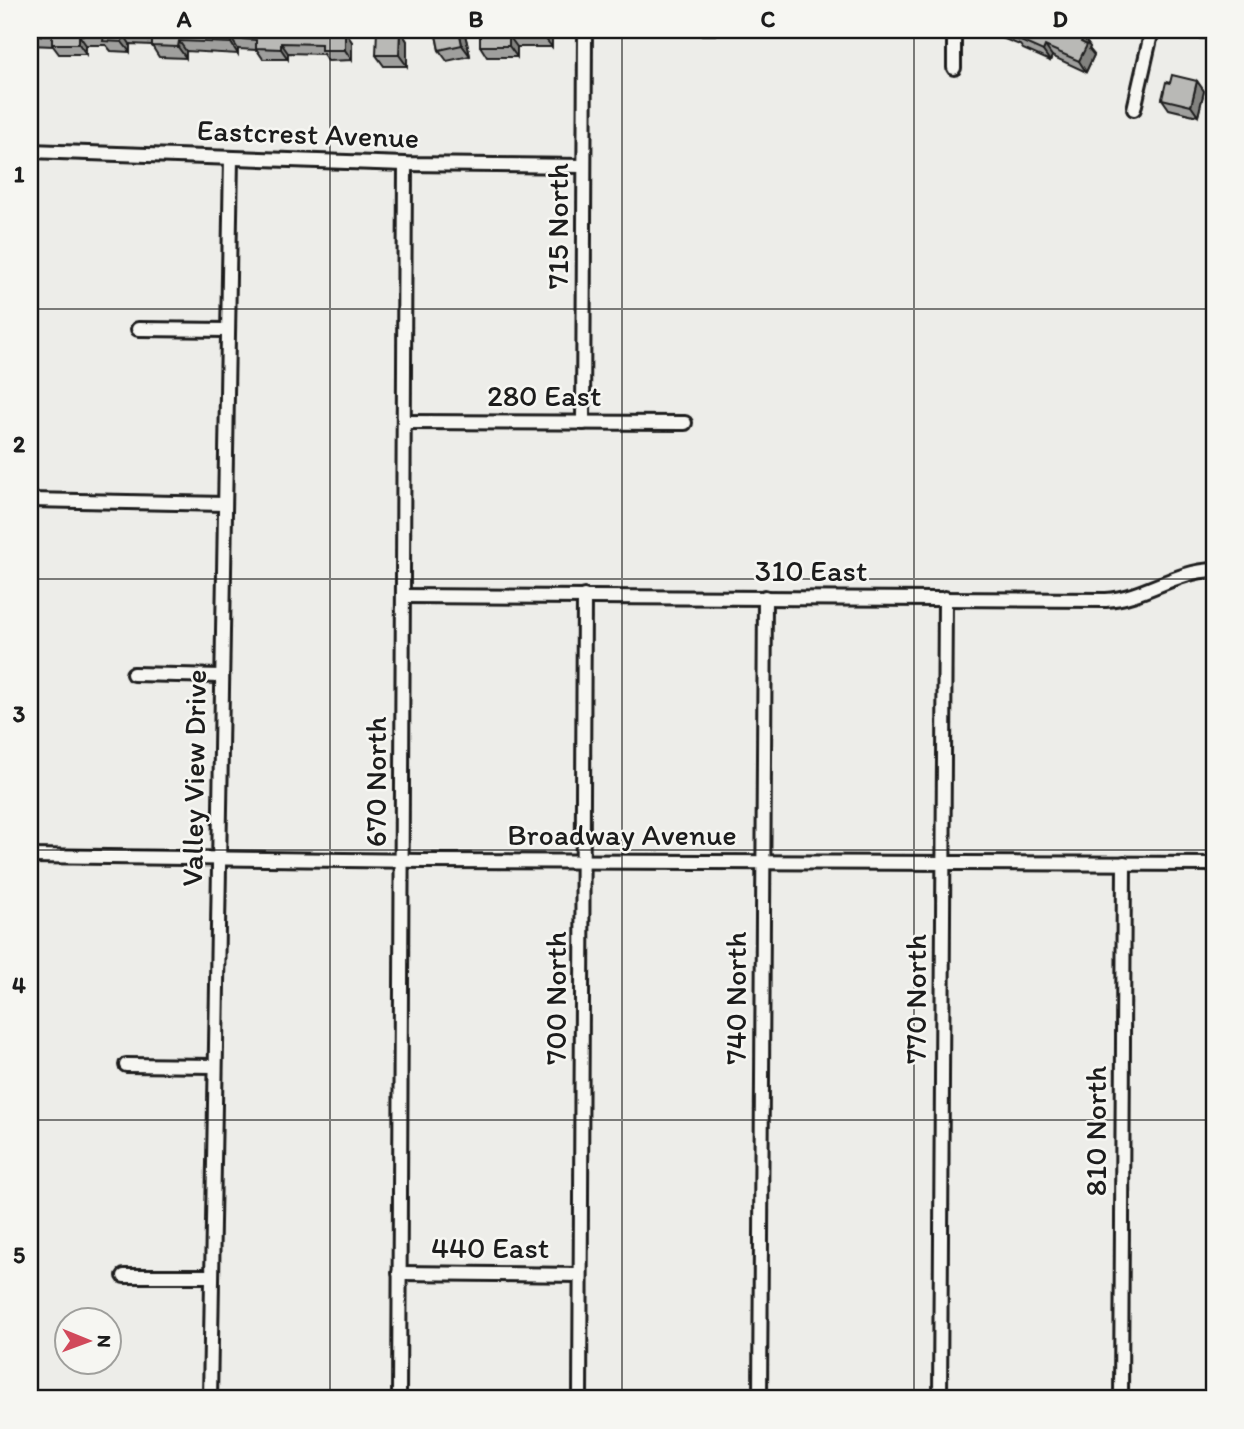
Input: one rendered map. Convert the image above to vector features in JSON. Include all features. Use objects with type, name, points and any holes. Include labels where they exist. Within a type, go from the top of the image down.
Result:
[{"type":"street","name":"715 North","points":[[583,423],[584,30]]},
{"type":"street","points":[[954,30],[954,68]]},
{"type":"street","points":[[1134,109],[1152,30]]},
{"type":"street","points":[[1174,30],[1214,31]]},
{"type":"street","name":"Eastcrest Avenue","points":[[30,151],[405,164],[584,166]]},
{"type":"street","name":"Valley View Drive","points":[[209,1399],[231,158]]},
{"type":"street","name":"670 North","points":[[399,1399],[405,164]]},
{"type":"street","points":[[138,329],[228,330]]},
{"type":"street","name":"280 East","points":[[404,422],[685,423]]},
{"type":"street","points":[[30,500],[225,504]]},
{"type":"street","name":"310 East","points":[[403,596],[1114,599],[1130,596],[1185,575],[1214,570]]},
{"type":"street","name":"700 North","points":[[580,1399],[584,596]]},
{"type":"street","name":"740 North","points":[[760,1399],[765,597]]},
{"type":"street","name":"770 North","points":[[940,1399],[945,598]]},
{"type":"street","points":[[133,674],[222,676]]},
{"type":"street","name":"Broadway Avenue","points":[[30,856],[219,860],[1214,864]]},
{"type":"street","name":"810 North","points":[[1121,1399],[1124,863]]},
{"type":"street","points":[[126,1065],[215,1066]]},
{"type":"street","name":"440 East","points":[[399,1273],[580,1275]]},
{"type":"street","points":[[124,1276],[212,1276]]},
{"type":"building","points":[[30,30],[338,30],[345,31],[345,50],[321,50],[321,44],[281,43],[281,49],[256,48],[256,40],[231,38],[231,43],[179,41],[178,47],[152,46],[152,34],[123,33],[122,42],[103,41],[104,35],[79,35],[79,44],[52,44],[52,36],[30,35]]},
{"type":"building","points":[[377,30],[400,30],[399,55],[376,55]]},
{"type":"building","points":[[435,30],[459,30],[462,45],[439,50]]},
{"type":"building","points":[[480,30],[544,30],[544,37],[509,36],[509,46],[480,46]]},
{"type":"building","points":[[1000,30],[1068,30],[1083,37],[1081,42],[1087,45],[1079,61],[1045,46],[1043,51]]},
{"type":"building","points":[[1172,75],[1197,81],[1191,106],[1162,99],[1166,82],[1170,83]]}]
